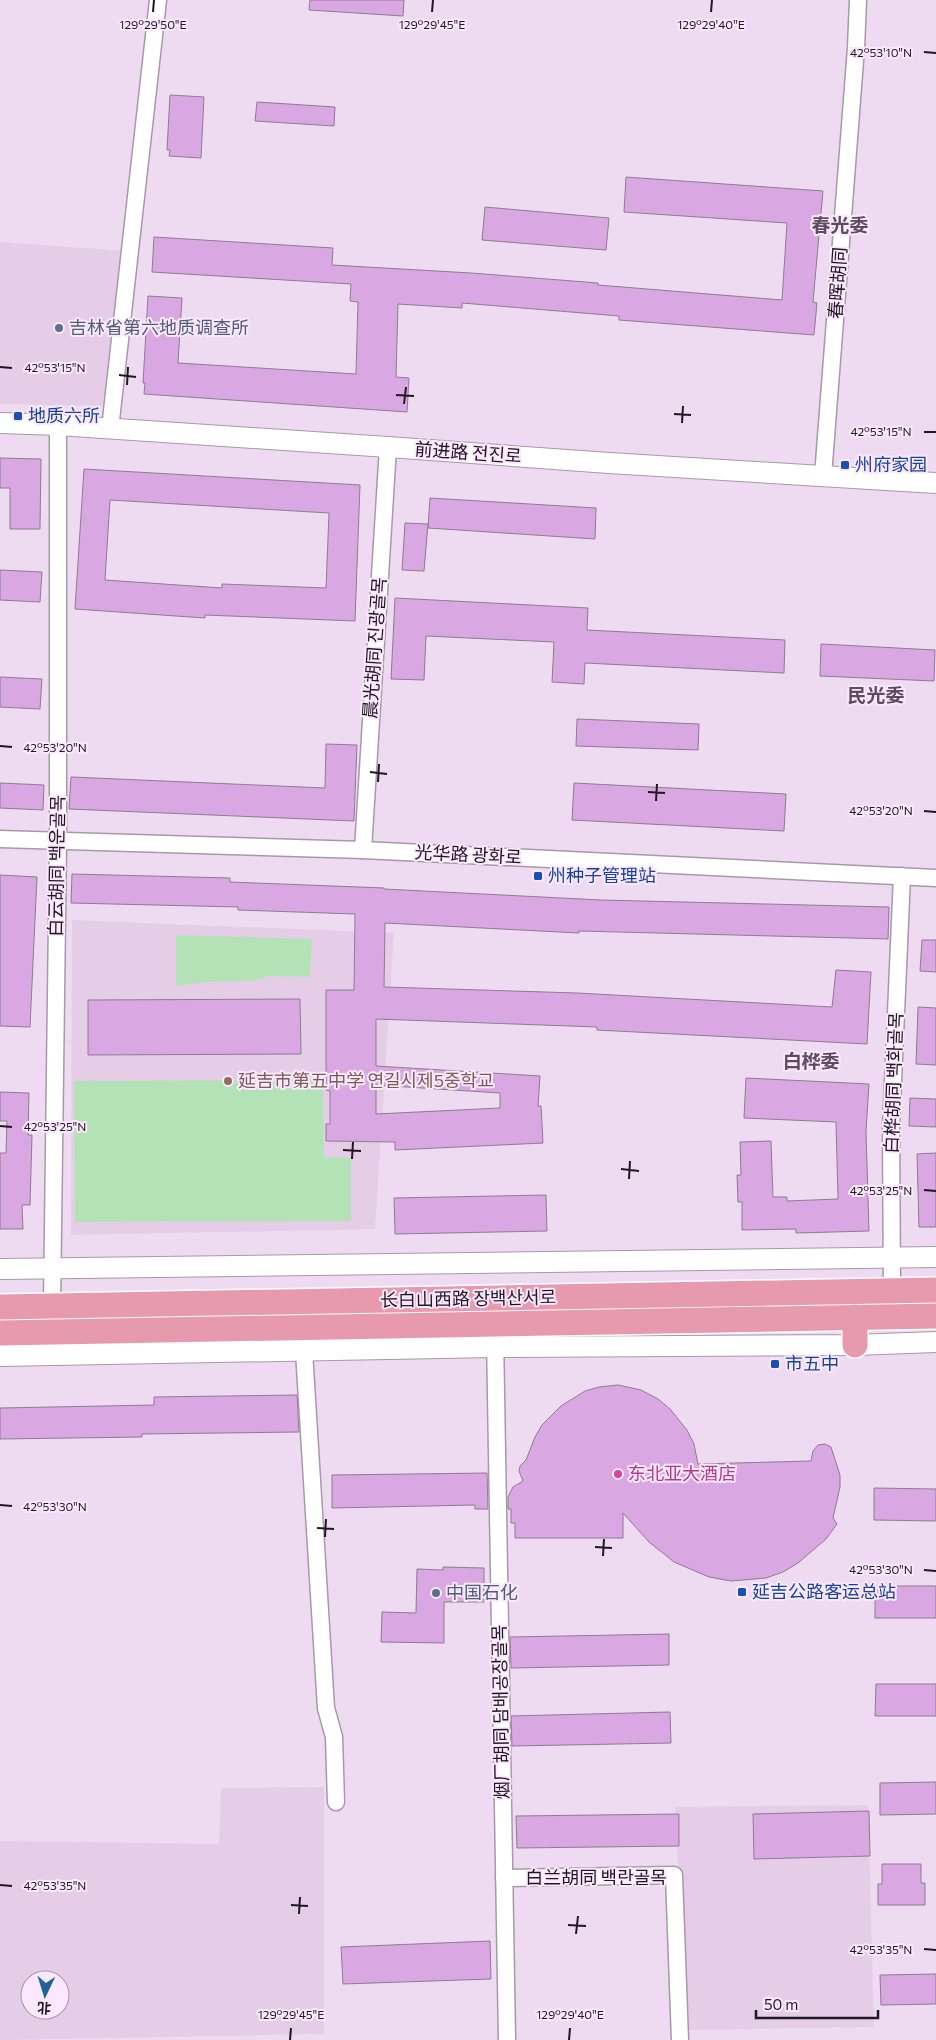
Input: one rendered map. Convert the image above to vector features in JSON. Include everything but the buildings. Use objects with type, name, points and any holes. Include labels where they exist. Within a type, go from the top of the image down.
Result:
[{"type":"main road","name":"长白山西路 장백산서로","points":[[0,1307],[936,1290]]},
{"type":"main road","name":"长白山西路 장백산서로","points":[[0,1333],[495,1335],[855,1317],[936,1316]]},
{"type":"main road","points":[[855,1317],[855,1345]]},
{"type":"street","points":[[110,429],[158,0]]},
{"type":"street","name":"春晖胡同","points":[[823,476],[856,48],[858,0]]},
{"type":"street","name":"前进路 전진로","points":[[0,424],[58,425],[609,464],[936,483]]},
{"type":"street","name":"白云胡同 백운골목","points":[[52,1306],[58,841],[58,425]]},
{"type":"street","name":"晨光胡同 진광골목","points":[[363,850],[388,447]]},
{"type":"street","name":"光华路 광화로","points":[[0,838],[363,850],[936,878]]},
{"type":"street","name":"白桦胡同 백화골목","points":[[892,1290],[891,1127],[902,876]]},
{"type":"street","points":[[0,1269],[936,1257]]},
{"type":"street","points":[[0,1356],[304,1351],[495,1335],[855,1345],[936,1342]]},
{"type":"street","name":"烟厂胡同 담배공장골목","points":[[495,1335],[507,2040]]},
{"type":"street","points":[[304,1351],[326,1708],[334,1737],[336,1802]]},
{"type":"street","name":"白兰胡同 백란골목","points":[[504,1878],[674,1875],[680,2040]]},
{"type":"shaded area","name":"吉林省第六地质调查所","points":[[0,242],[126,251],[110,406],[0,404]]},
{"type":"shaded area","name":"延吉市第五中学 연길시제5중학교","points":[[72,920],[394,933],[375,1229],[71,1235]]},
{"type":"shaded area","points":[[324,1787],[324,2034],[0,2040],[0,1841],[219,1844],[221,1788]]},
{"type":"shaded area","points":[[868,1805],[874,2027],[686,2030],[675,1807]]},
{"type":"green space","points":[[176,935],[312,939],[310,977],[269,976],[253,981],[206,982],[176,986]]},
{"type":"green space","points":[[323,1080],[324,1157],[351,1158],[351,1221],[75,1222],[74,1081]]},
{"type":"place","name":"吉林省第六地质调查所","points":[[59,328]]},
{"type":"place","name":"地质六所","points":[[18,416]]},
{"type":"place","name":"州府家园","points":[[845,465]]},
{"type":"place","name":"州种子管理站","points":[[538,876]]},
{"type":"place","name":"延吉市第五中学 연길시제5중학교","points":[[228,1081]]},
{"type":"place","name":"市五中","points":[[775,1364]]},
{"type":"place","name":"东北亚大酒店","points":[[618,1474]]},
{"type":"place","name":"延吉公路客运总站","points":[[742,1592]]},
{"type":"place","name":"中国石化","points":[[436,1593]]},
{"type":"district","name":"春光委","points":[[840,225]]},
{"type":"district","name":"民光委","points":[[876,695]]},
{"type":"district","name":"白桦委","points":[[811,1061]]}]
